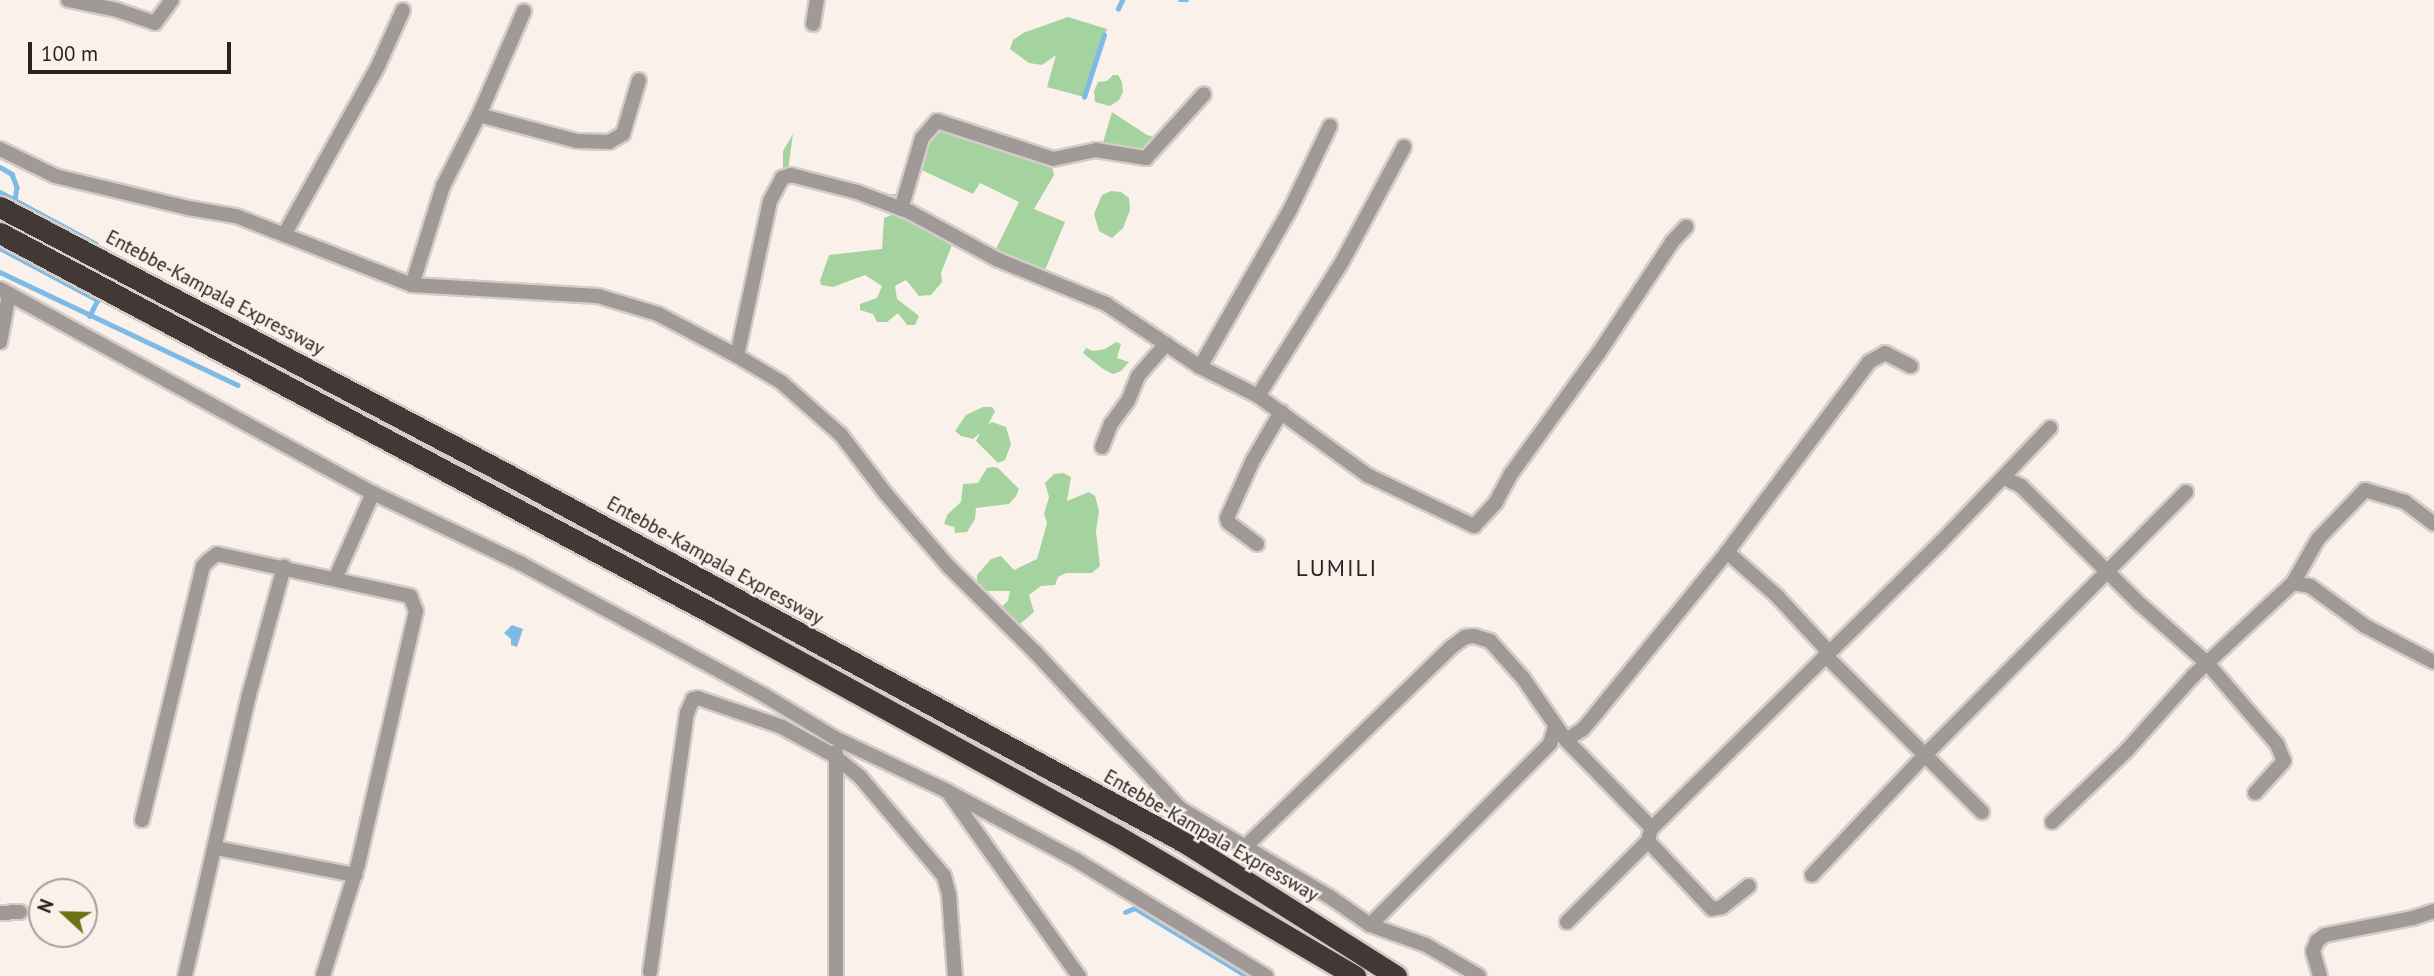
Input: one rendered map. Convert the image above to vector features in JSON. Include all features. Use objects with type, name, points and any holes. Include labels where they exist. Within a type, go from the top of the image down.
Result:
[{"type":"highway","name":"Entebbe-Kampala Expressway","points":[[0,207],[494,467],[1184,842],[1396,976]]},
{"type":"highway","points":[[0,233],[717,616],[1114,834],[1354,976]]},
{"type":"street","points":[[68,0],[117,10],[154,23],[172,0]]},
{"type":"street","points":[[813,24],[817,0]]},
{"type":"street","points":[[284,234],[378,66],[403,10]]},
{"type":"street","points":[[412,285],[443,186],[480,115],[524,11]]},
{"type":"street","points":[[480,115],[577,141],[609,142],[623,134],[639,80]]},
{"type":"street","points":[[901,209],[922,138],[937,121],[1053,159],[1096,150],[1146,158],[1204,94]]},
{"type":"street","points":[[1200,367],[1290,211],[1330,126]]},
{"type":"street","points":[[1258,396],[1342,261],[1404,147]]},
{"type":"street","points":[[0,149],[55,176],[188,208],[225,213],[412,285],[598,296],[658,314],[737,356],[781,382],[841,435],[886,494],[949,567],[1035,652],[1170,798],[1201,822],[1330,897],[1370,925],[1426,945],[1479,976]]},
{"type":"street","points":[[737,356],[770,201],[782,178],[791,175],[857,192],[901,209],[998,260],[1105,304],[1200,367],[1258,396],[1367,475],[1474,526],[1496,502],[1511,474],[1598,354],[1672,242],[1686,227]]},
{"type":"street","points":[[0,342],[4,292],[373,493],[520,563],[764,695],[834,737],[947,791],[1076,860],[1266,976]]},
{"type":"street","points":[[1102,447],[1111,424],[1128,401],[1138,376],[1166,344]]},
{"type":"street","points":[[1566,740],[1598,711],[1727,552],[1869,362],[1885,353],[1911,366]]},
{"type":"street","points":[[1257,544],[1228,522],[1227,518],[1253,460],[1280,412]]},
{"type":"street","points":[[1567,922],[1650,834],[1827,653],[2004,478],[2050,428]]},
{"type":"street","points":[[2004,478],[2021,486],[2107,571],[2207,663],[2282,754],[2284,761],[2277,772],[2255,793]]},
{"type":"street","points":[[2052,822],[2128,749],[2207,663],[2293,583],[2318,539],[2365,490],[2405,502],[2434,524]]},
{"type":"street","points":[[1812,874],[1924,755],[2186,492]]},
{"type":"street","points":[[335,579],[373,493]]},
{"type":"street","points":[[1727,552],[1777,596],[1924,755],[1982,811]]},
{"type":"street","points":[[142,820],[203,566],[217,554],[404,592],[416,605],[355,875],[323,976]]},
{"type":"street","points":[[185,976],[249,695],[284,567]]},
{"type":"street","points":[[2293,583],[2310,586],[2365,626],[2434,662]]},
{"type":"street","points":[[1246,846],[1450,648],[1465,637],[1474,636],[1490,641],[1523,678],[1555,727],[1712,909],[1722,907],[1749,886]]},
{"type":"street","points":[[650,972],[687,713],[692,699],[698,698],[782,727],[837,758],[860,777],[944,876],[949,895],[955,976]]},
{"type":"street","points":[[1370,925],[1550,744],[1555,727]]},
{"type":"street","points":[[834,737],[837,758],[836,976]]},
{"type":"street","points":[[947,791],[1079,976]]},
{"type":"street","points":[[216,848],[355,875]]},
{"type":"street","points":[[2320,976],[2313,951],[2317,941],[2325,935],[2413,918],[2434,911]]},
{"type":"street","points":[[0,913],[20,912]]},
{"type":"green space","points":[[1068,17],[1107,29],[1084,97],[1047,87],[1056,55],[1042,65],[1029,63],[1010,49],[1013,40],[1023,33]]},
{"type":"green space","points":[[1113,75],[1118,75],[1122,82],[1123,92],[1119,100],[1110,106],[1095,102],[1094,91],[1098,82],[1107,81]]},
{"type":"green space","points":[[1112,112],[1147,135],[1163,139],[1150,152],[1101,149]]},
{"type":"green space","points":[[937,124],[1051,162],[1054,175],[1034,209],[1065,222],[1042,277],[994,253],[1019,202],[980,183],[973,194],[915,167]]},
{"type":"green space","points":[[793,134],[788,170],[884,194],[902,194],[898,203],[786,172],[783,168],[783,151]]},
{"type":"green space","points":[[1111,191],[1121,192],[1129,198],[1130,210],[1123,228],[1112,238],[1099,231],[1094,214],[1102,195]]},
{"type":"green space","points":[[894,214],[909,215],[954,240],[941,273],[942,282],[931,295],[919,296],[906,280],[895,286],[897,299],[919,316],[915,325],[907,325],[898,313],[887,322],[877,322],[873,314],[860,310],[860,304],[877,298],[882,286],[865,275],[833,287],[821,285],[820,281],[829,255],[882,249],[884,218]]},
{"type":"green space","points":[[1116,342],[1121,344],[1117,358],[1129,362],[1121,371],[1113,374],[1083,353],[1086,348],[1093,351],[1105,349]]},
{"type":"green space","points":[[983,407],[992,407],[995,411],[988,425],[992,422],[1006,427],[1011,444],[1005,460],[998,463],[976,441],[980,433],[973,439],[961,436],[955,431],[966,415]]},
{"type":"green space","points":[[987,468],[998,468],[1019,489],[1016,496],[1009,504],[976,508],[975,519],[967,532],[955,533],[954,527],[944,524],[947,515],[961,502],[963,484],[978,483]]},
{"type":"green space","points":[[1063,473],[1071,477],[1067,501],[1089,492],[1095,496],[1099,511],[1096,531],[1100,566],[1092,573],[1066,573],[1058,577],[1055,585],[1041,586],[1029,595],[1034,612],[1015,628],[995,613],[1008,601],[1010,591],[984,591],[977,583],[977,575],[991,559],[1001,556],[1014,570],[1037,559],[1047,523],[1044,514],[1049,497],[1045,483],[1054,474]]},
{"type":"water","points":[[512,625],[523,629],[517,647],[511,645],[511,639],[504,633]]},
{"type":"waterway","points":[[1118,9],[1122,0]]},
{"type":"waterway","points":[[1180,0],[1187,0]]},
{"type":"waterway","points":[[1084,97],[1104,35]]},
{"type":"waterway","points":[[0,167],[12,174],[17,187],[15,199]]},
{"type":"waterway","points":[[0,192],[96,244]]},
{"type":"waterway","points":[[0,248],[98,300],[90,316]]},
{"type":"waterway","points":[[0,272],[238,385]]},
{"type":"waterway","points":[[1125,912],[1135,908],[1247,976]]},
{"type":"district","name":"LUMILI","points":[[1337,568]]}]
